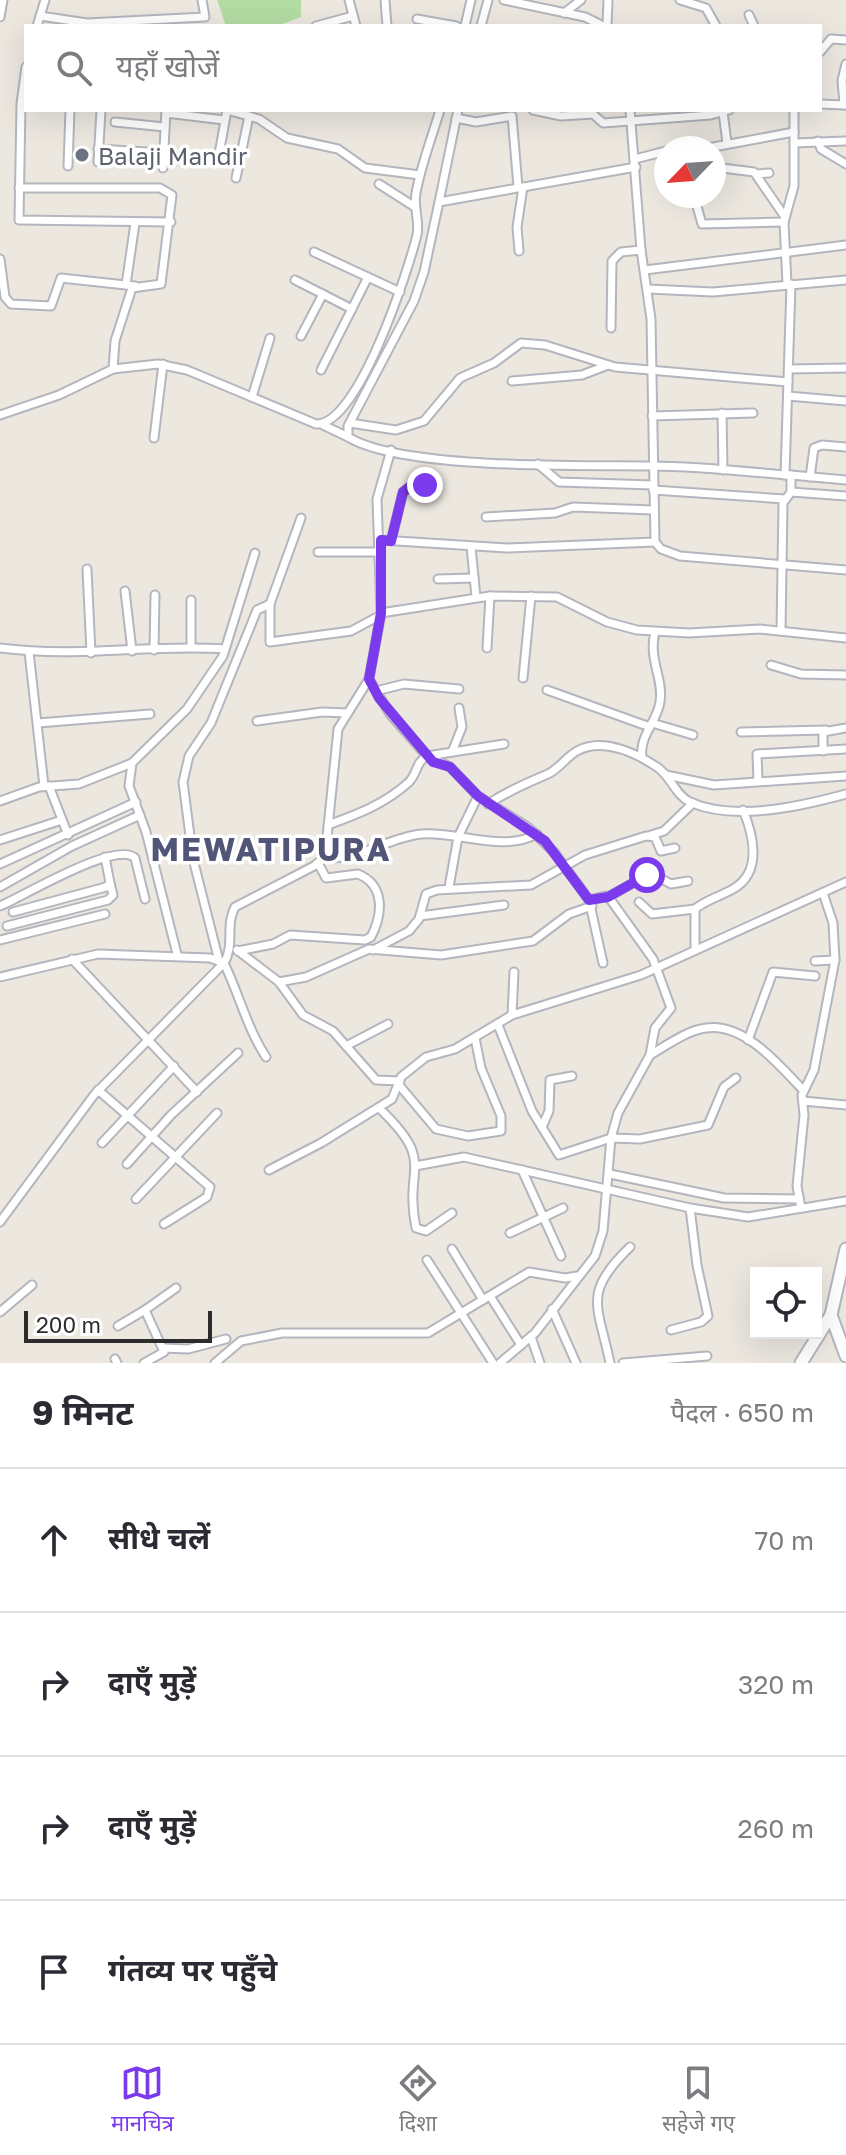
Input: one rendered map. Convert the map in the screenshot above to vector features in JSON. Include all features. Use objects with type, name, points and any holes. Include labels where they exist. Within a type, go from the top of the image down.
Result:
[{"type":"main road","points":[[801,1363],[831,1315],[846,1249]]},
{"type":"main road","points":[[831,1315],[846,1356]]},
{"type":"street","points":[[0,17],[3,0]]},
{"type":"street","points":[[38,24],[45,0]]},
{"type":"street","points":[[40,16],[87,23],[206,22],[202,0]]},
{"type":"street","points":[[349,0],[355,24]]},
{"type":"street","points":[[385,0],[387,24]]},
{"type":"street","points":[[465,24],[471,0]]},
{"type":"street","points":[[482,24],[488,0]]},
{"type":"street","points":[[504,0],[574,15],[599,24]]},
{"type":"street","points":[[564,13],[581,0]]},
{"type":"street","points":[[605,24],[608,0]]},
{"type":"street","points":[[680,0],[706,8],[715,24]]},
{"type":"street","points":[[573,24],[574,15]]},
{"type":"street","points":[[749,15],[753,24]]},
{"type":"street","points":[[323,24],[353,16]]},
{"type":"street","points":[[417,19],[445,24]]},
{"type":"street","points":[[822,50],[831,39],[846,40]]},
{"type":"street","points":[[822,104],[845,105],[842,80],[846,64]]},
{"type":"street","points":[[24,82],[18,217],[21,223],[171,222]]},
{"type":"street","points":[[68,166],[70,112]]},
{"type":"street","points":[[98,162],[101,112]]},
{"type":"street","points":[[163,160],[166,112],[224,120]]},
{"type":"street","points":[[219,154],[226,112]]},
{"type":"street","points":[[234,112],[263,121],[277,134],[338,149],[365,168],[420,175]]},
{"type":"street","points":[[323,425],[337,417],[346,405],[378,344],[400,292],[418,232],[415,207],[420,175],[439,112]]},
{"type":"street","points":[[476,122],[500,112]]},
{"type":"street","points":[[542,112],[561,116],[593,114],[603,123],[717,112]]},
{"type":"street","points":[[630,112],[641,250],[648,289],[655,542],[661,549],[680,556],[846,570]]},
{"type":"street","points":[[726,112],[727,143],[794,132]]},
{"type":"street","points":[[791,492],[788,475],[789,284],[785,220],[794,186],[794,112]]},
{"type":"street","points":[[348,437],[350,423],[414,301],[424,272],[457,114],[476,122],[512,116],[521,187],[517,227],[519,251]]},
{"type":"street","points":[[236,178],[249,116]]},
{"type":"street","points":[[115,122],[165,127]]},
{"type":"street","points":[[818,141],[821,149],[846,164]]},
{"type":"street","points":[[794,143],[846,141]]},
{"type":"street","points":[[98,149],[163,160],[205,161]]},
{"type":"street","points":[[439,202],[636,163],[654,156]]},
{"type":"street","points":[[726,169],[769,173]]},
{"type":"street","points":[[757,174],[785,220]]},
{"type":"street","points":[[379,184],[415,207]]},
{"type":"street","points":[[0,259],[3,301],[51,306],[61,278],[135,286],[161,284],[173,201],[166,189],[19,188]]},
{"type":"street","points":[[697,208],[702,224],[785,220]]},
{"type":"street","points":[[126,285],[135,223]]},
{"type":"street","points":[[645,270],[846,245]]},
{"type":"street","points":[[611,328],[612,261],[621,252],[641,250]]},
{"type":"street","points":[[314,252],[400,292]]},
{"type":"street","points":[[321,370],[368,277]]},
{"type":"street","points":[[295,280],[352,309]]},
{"type":"street","points":[[648,289],[713,292],[846,280]]},
{"type":"street","points":[[113,369],[115,341],[135,286]]},
{"type":"street","points":[[301,336],[323,294]]},
{"type":"street","points":[[252,397],[270,338]]},
{"type":"street","points":[[350,423],[396,430],[424,421],[460,378],[494,363],[521,343],[545,345],[608,365],[788,382]]},
{"type":"street","points":[[154,438],[163,364]]},
{"type":"street","points":[[0,415],[59,395],[113,369],[163,364],[348,437],[391,450],[448,459],[653,465],[846,480]]},
{"type":"street","points":[[512,381],[582,375],[608,365]]},
{"type":"street","points":[[789,369],[846,368]]},
{"type":"street","points":[[788,396],[846,401]]},
{"type":"street","points":[[722,413],[723,470]]},
{"type":"street","points":[[652,416],[753,413]]},
{"type":"street","points":[[810,477],[814,448],[822,445],[846,447]]},
{"type":"street","points":[[0,1222],[98,1090],[234,948],[273,944],[290,935],[365,940],[371,937],[380,899],[375,885],[358,874],[326,878],[322,860],[338,729],[369,679],[380,614],[381,540],[377,499],[391,450]]},
{"type":"street","points":[[538,464],[559,482],[785,499]]},
{"type":"street","points":[[391,541],[403,492],[411,486],[425,485]]},
{"type":"street","points":[[791,492],[846,496]]},
{"type":"street","points":[[781,631],[785,499],[791,492]]},
{"type":"street","points":[[486,517],[555,513],[573,507],[653,510]]},
{"type":"street","points":[[301,518],[270,604],[269,639],[273,643],[351,631],[380,614],[490,596],[557,597],[607,622],[655,632],[781,631],[846,638]]},
{"type":"street","points":[[381,540],[471,547],[655,542]]},
{"type":"street","points":[[471,547],[476,597]]},
{"type":"street","points":[[318,552],[381,552]]},
{"type":"street","points":[[0,801],[46,786],[79,784],[132,763],[187,709],[225,649],[255,553]]},
{"type":"street","points":[[87,569],[91,653]]},
{"type":"street","points":[[438,579],[474,578]]},
{"type":"street","points":[[125,591],[132,651]]},
{"type":"street","points":[[154,650],[155,595]]},
{"type":"street","points":[[487,648],[490,596]]},
{"type":"street","points":[[523,678],[531,596]]},
{"type":"street","points":[[191,600],[191,647]]},
{"type":"street","points":[[266,1057],[251,1033],[242,1000],[222,962],[189,841],[184,771],[189,756],[211,723],[220,693],[257,610],[270,604]]},
{"type":"street","points":[[642,757],[642,747],[660,697],[651,658],[655,632]]},
{"type":"street","points":[[0,648],[29,652],[91,653],[191,647],[225,649]]},
{"type":"street","points":[[29,652],[46,786],[68,835]]},
{"type":"street","points":[[771,665],[801,674],[846,675]]},
{"type":"street","points":[[369,679],[390,714],[427,756],[450,767],[488,804],[537,834],[564,866],[590,903],[603,963]]},
{"type":"street","points":[[376,691],[404,684],[459,689]]},
{"type":"street","points":[[547,690],[651,725],[693,735]]},
{"type":"street","points":[[452,752],[462,727],[459,708]]},
{"type":"street","points":[[257,721],[322,712],[347,713]]},
{"type":"street","points":[[38,723],[150,714]]},
{"type":"street","points":[[741,732],[846,728]]},
{"type":"street","points":[[823,751],[822,736],[826,730]]},
{"type":"street","points":[[328,825],[386,801],[411,779],[417,764],[427,756],[504,744]]},
{"type":"street","points":[[488,804],[512,788],[554,770],[580,750],[609,746],[642,757],[666,775],[683,798],[728,811],[783,811],[846,794]]},
{"type":"street","points":[[758,781],[757,754],[846,749]]},
{"type":"street","points":[[132,763],[128,774],[177,954]]},
{"type":"street","points":[[666,775],[714,785],[846,776]]},
{"type":"street","points":[[449,887],[458,837],[478,796]]},
{"type":"street","points":[[0,864],[136,802]]},
{"type":"street","points":[[279,982],[306,977],[373,950],[409,931],[420,916],[426,894],[449,887],[523,886],[596,851],[664,831],[693,803]]},
{"type":"street","points":[[639,902],[652,914],[695,909],[737,887],[744,878],[755,844],[743,810]]},
{"type":"street","points":[[0,887],[72,846],[140,815]]},
{"type":"street","points":[[0,840],[62,820]]},
{"type":"street","points":[[475,1038],[481,1068],[501,1116],[501,1131],[468,1136],[436,1129],[399,1083],[376,1080],[330,1028],[303,1015],[279,982],[234,948],[231,916],[241,901],[322,860],[413,836],[518,842],[537,834]]},
{"type":"street","points":[[651,835],[661,851],[675,848]]},
{"type":"street","points":[[0,906],[105,857],[133,854],[145,899]]},
{"type":"street","points":[[7,926],[108,900],[113,895],[105,857]]},
{"type":"street","points":[[373,950],[441,955],[526,942],[538,939],[572,912],[608,897],[651,873],[671,884],[688,881]]},
{"type":"street","points":[[269,1170],[379,1108],[396,1095],[399,1083],[426,1057],[475,1038],[512,1015],[582,996],[695,947],[739,933],[846,882]]},
{"type":"street","points":[[13,912],[102,889],[110,883]]},
{"type":"street","points":[[800,1204],[803,1090],[814,1070],[835,960],[833,923],[823,893]]},
{"type":"street","points":[[500,1363],[531,1337],[599,1247],[609,1188],[611,1138],[623,1100],[650,1055],[655,1028],[671,1008],[657,966],[608,897]]},
{"type":"street","points":[[420,916],[504,905]]},
{"type":"street","points":[[695,909],[695,947]]},
{"type":"street","points":[[0,940],[105,914]]},
{"type":"street","points":[[0,977],[109,953],[177,954],[202,956],[222,962]]},
{"type":"street","points":[[72,959],[197,1092]]},
{"type":"street","points":[[815,961],[835,960]]},
{"type":"street","points":[[512,1015],[514,972]]},
{"type":"street","points":[[748,1040],[773,972],[815,976]]},
{"type":"street","points":[[346,1046],[388,1024]]},
{"type":"street","points":[[498,1025],[553,1151],[559,1155],[611,1138],[640,1139],[708,1125],[724,1087],[736,1078]]},
{"type":"street","points":[[650,1055],[705,1028],[715,1028],[764,1048],[803,1090]]},
{"type":"street","points":[[127,1164],[151,1135],[238,1053]]},
{"type":"street","points":[[102,1143],[174,1066]]},
{"type":"street","points":[[542,1127],[549,1111],[549,1082],[572,1076]]},
{"type":"street","points":[[98,1090],[211,1190],[207,1197],[164,1224]]},
{"type":"street","points":[[803,1101],[846,1105]]},
{"type":"street","points":[[379,1108],[408,1137],[415,1166],[416,1228],[426,1231],[452,1213]]},
{"type":"street","points":[[136,1199],[217,1113]]},
{"type":"street","points":[[415,1166],[454,1156],[690,1208],[748,1217],[800,1204]]},
{"type":"street","points":[[522,1170],[561,1256]]},
{"type":"street","points":[[610,1174],[724,1198],[800,1204],[846,1201]]},
{"type":"street","points":[[510,1233],[563,1208]]},
{"type":"street","points":[[671,1330],[706,1320],[708,1316],[697,1265],[690,1208]]},
{"type":"street","points":[[610,1363],[597,1311],[597,1292],[605,1272],[630,1247]]},
{"type":"street","points":[[452,1249],[521,1345]]},
{"type":"street","points":[[427,1260],[493,1363]]},
{"type":"street","points":[[215,1363],[241,1341],[264,1336],[428,1333],[529,1272],[565,1278],[579,1275]]},
{"type":"street","points":[[0,1312],[32,1285]]},
{"type":"street","points":[[118,1326],[176,1288]]},
{"type":"street","points":[[552,1309],[576,1363]]},
{"type":"street","points":[[144,1363],[160,1357],[163,1348],[145,1310]]},
{"type":"street","points":[[531,1337],[540,1363]]},
{"type":"street","points":[[163,1348],[188,1349],[226,1339]]},
{"type":"street","points":[[623,1363],[707,1356]]},
{"type":"green space","points":[[217,0],[301,0],[301,17],[282,24],[225,24]]},
{"type":"place","name":"Balaji Mandir","points":[[82,155]]},
{"type":"district","name":"MEWATIPURA","points":[[271,849]]},
{"type":"route","points":[[425,485],[407,487],[403,492],[391,541],[381,540],[381,613],[369,679],[379,698],[433,762],[450,767],[478,796],[545,841],[589,900],[608,897],[647,875]]}]
